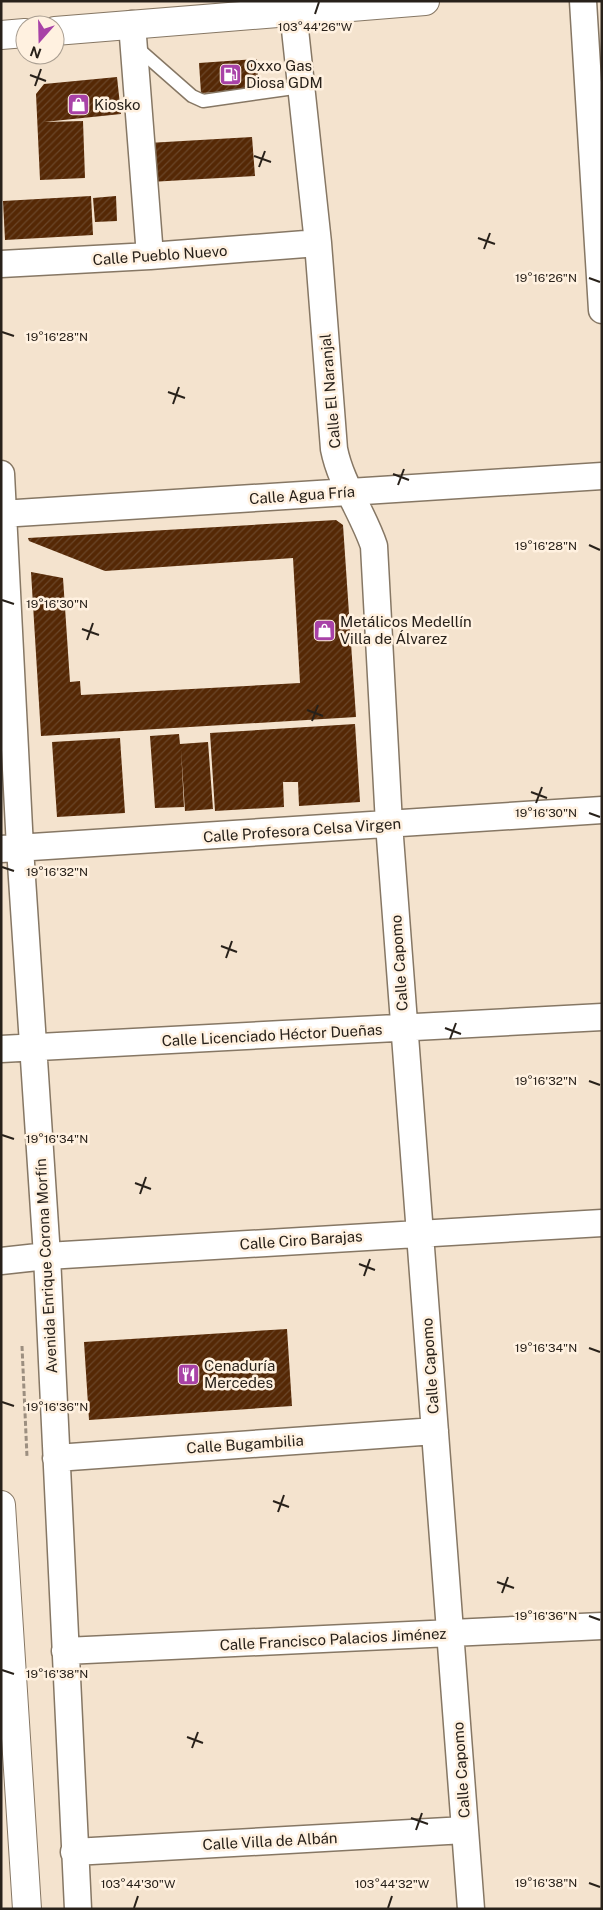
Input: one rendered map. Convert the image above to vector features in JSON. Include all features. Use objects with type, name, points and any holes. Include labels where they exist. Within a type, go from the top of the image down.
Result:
[{"type":"main road","points":[[65,31],[132,34],[334,5],[425,1]]},
{"type":"main road","points":[[1,35],[15,34]]},
{"type":"main road","points":[[1,1505],[27,1909]]},
{"type":"street","points":[[583,1],[602,310]]},
{"type":"street","name":"Calle El Naranjal","points":[[293,11],[318,244],[334,449],[337,463],[349,492],[367,525],[374,546],[389,824]]},
{"type":"street","points":[[132,34],[150,256]]},
{"type":"street","name":"Calle Pueblo Nuevo","points":[[1,264],[318,244]]},
{"type":"street","name":"Avenida Enrique Corona Morfín","points":[[1,474],[11,848],[33,1048],[47,1256],[78,1909]]},
{"type":"street","name":"Calle Agua Fría","points":[[2,514],[602,476]]},
{"type":"street","name":"Calle Profesora Celsa Virgen","points":[[11,848],[602,810]]},
{"type":"street","name":"Calle Capomo","points":[[389,824],[471,1909]]},
{"type":"street","name":"Calle Licenciado Héctor Dueñas","points":[[1,1049],[602,1017]]},
{"type":"street","name":"Calle Ciro Barajas","points":[[1,1261],[47,1256],[602,1223]]},
{"type":"street","name":"Calle Bugambilia","points":[[56,1458],[435,1431]]},
{"type":"street","name":"Calle Francisco Palacios Jiménez","points":[[65,1651],[602,1626]]},
{"type":"street","name":"Calle Villa de Albán","points":[[74,1852],[465,1830]]},
{"type":"lane","points":[[132,34],[192,96],[203,101],[301,87]]},
{"type":"building","points":[[257,59],[259,90],[201,93],[199,63]]},
{"type":"building","points":[[117,77],[121,114],[44,122],[83,121],[85,178],[40,180],[36,94],[44,84]]},
{"type":"building","points":[[252,137],[255,176],[150,182],[148,143]]},
{"type":"building","points":[[91,196],[93,235],[5,240],[3,201]]},
{"type":"building","points":[[116,196],[117,221],[95,222],[93,198]]},
{"type":"building","name":"Metálicos Medellín Villa de Álvarez","points":[[336,520],[343,525],[356,717],[41,736],[31,572],[63,578],[70,682],[80,681],[81,695],[300,683],[293,558],[105,571],[29,541],[28,538]]},
{"type":"building","points":[[355,724],[360,802],[299,806],[298,782],[283,782],[284,807],[215,811],[210,733]]},
{"type":"building","points":[[179,734],[180,744],[208,742],[213,809],[185,811],[181,749],[184,807],[155,808],[150,736]]},
{"type":"building","points":[[120,738],[125,813],[57,817],[52,742]]},
{"type":"building","name":"Cenaduría Mercedes","points":[[287,1329],[292,1406],[89,1420],[84,1342]]},
{"type":"place","name":"Oxxo Gas Diosa GDM","points":[[230,74]]},
{"type":"place","name":"Kiosko","points":[[78,104]]},
{"type":"place","name":"Metálicos Medellín Villa de Álvarez","points":[[324,630]]},
{"type":"place","name":"Cenaduría Mercedes","points":[[188,1374]]}]
